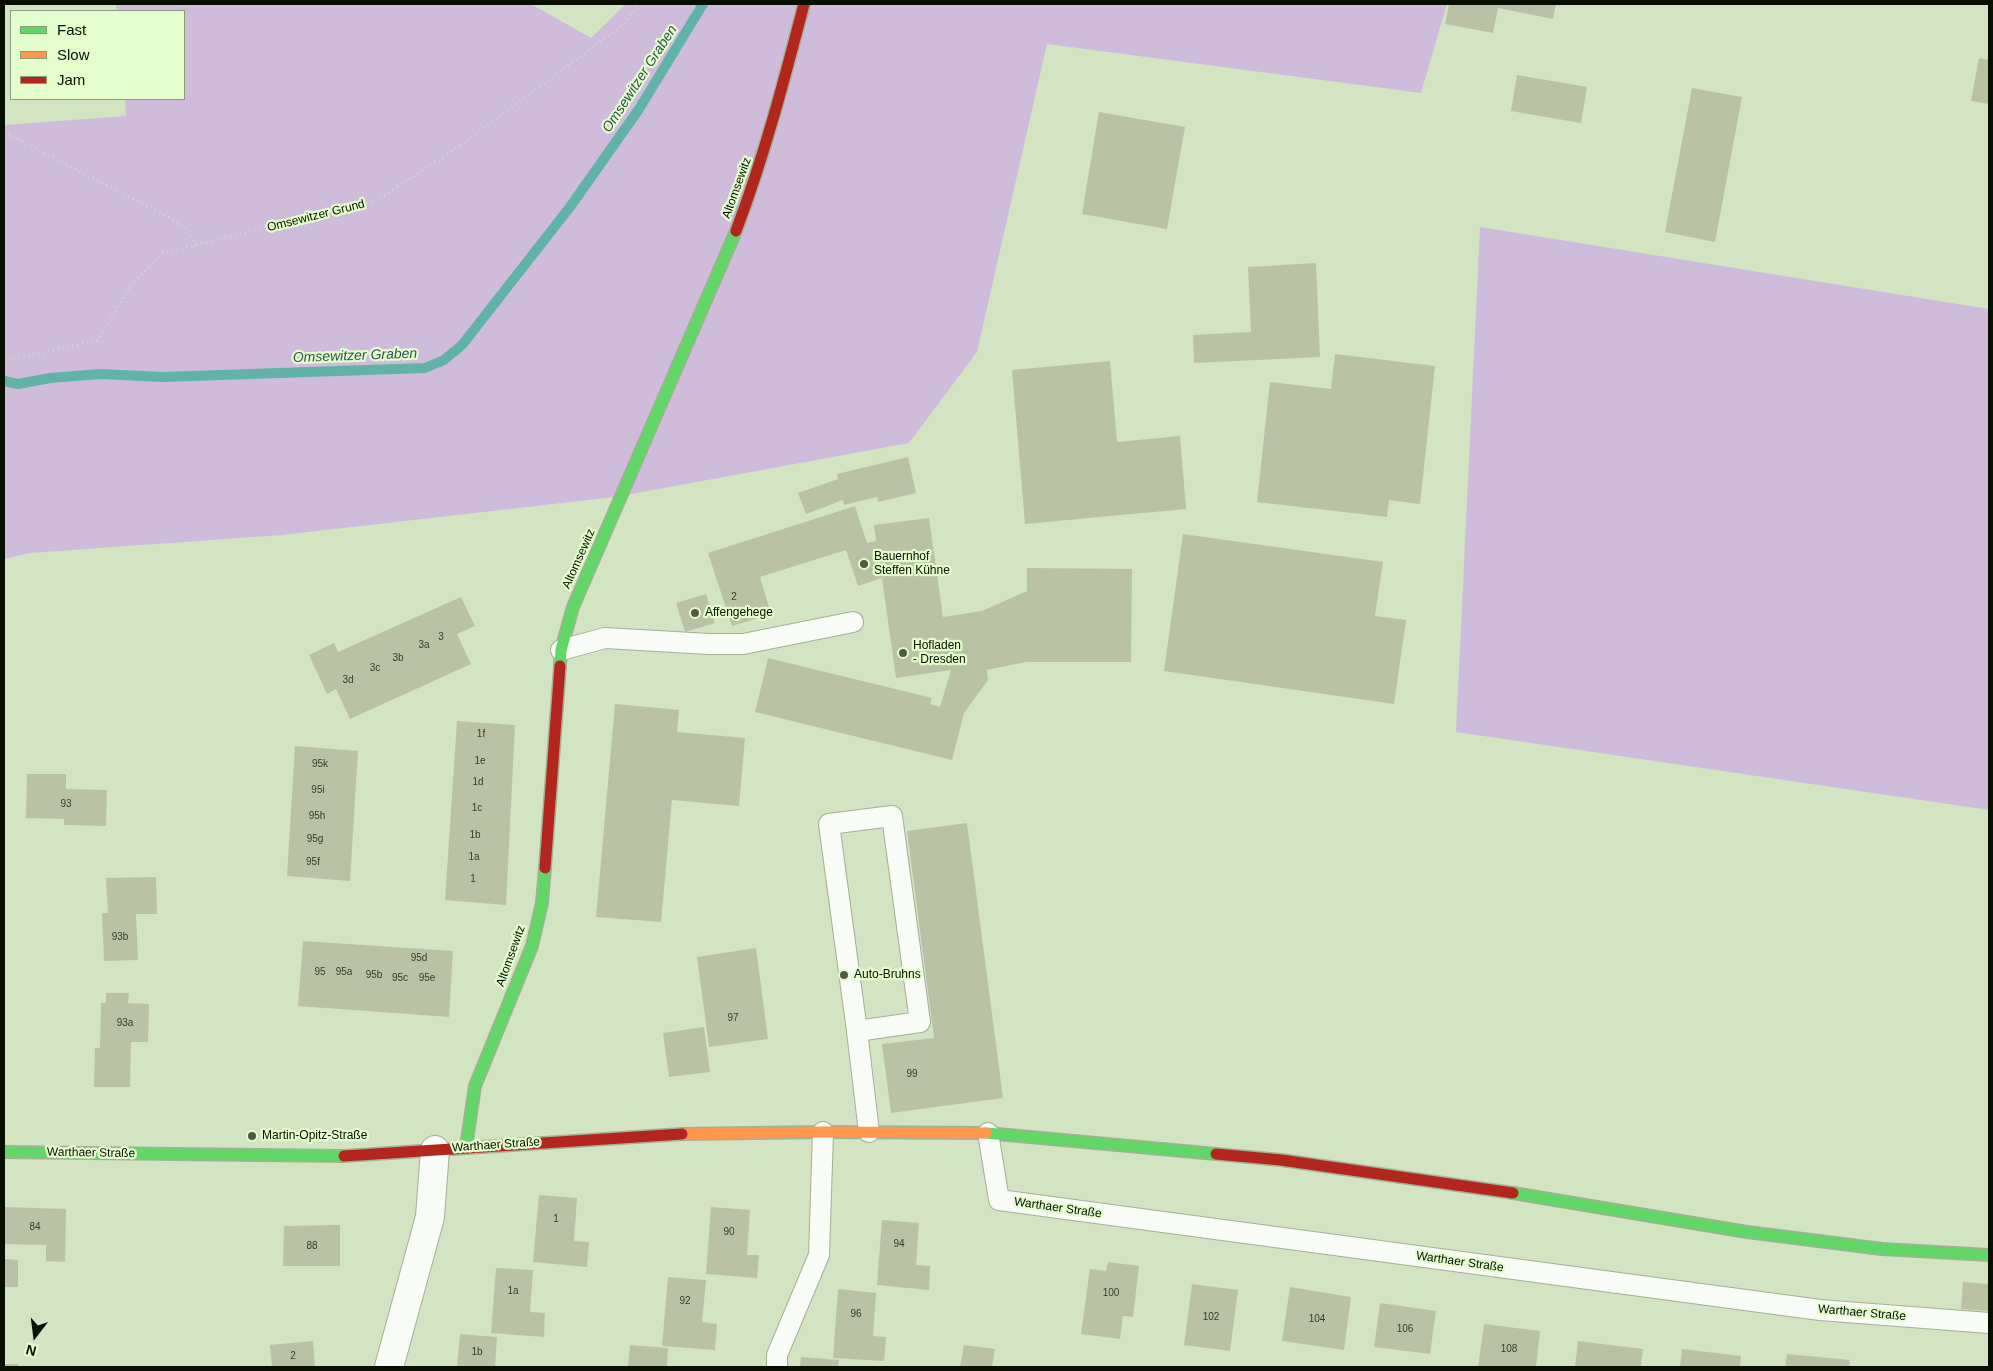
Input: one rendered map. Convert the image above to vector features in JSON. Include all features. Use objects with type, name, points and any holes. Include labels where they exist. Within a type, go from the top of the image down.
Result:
[{"type":"street","name":"Altomsewitz","points":[[466,1147],[474,1086],[532,946],[542,903],[561,650],[572,607],[728,251],[757,174],[777,108],[804,4]]},
{"type":"street","name":"Warthaer Straße","points":[[4,1152],[357,1156],[654,1135],[824,1132],[988,1133],[1281,1160],[1462,1185],[1747,1232],[1882,1249],[1989,1255]]},
{"type":"street","points":[[389,1367],[430,1217],[435,1150]]},
{"type":"lane","points":[[561,650],[605,638],[743,644],[853,622]]},
{"type":"lane","points":[[857,1030],[920,1022],[892,816],[829,824],[870,1132]]},
{"type":"lane","points":[[776,1367],[777,1355],[819,1255],[824,1132]]},
{"type":"lane","name":"Warthaer Straße","points":[[988,1133],[999,1200],[1820,1310],[1989,1323]]},
{"type":"path","name":"Omsewitzer Grund","points":[[4,361],[97,341],[132,284],[163,254],[375,201],[448,154],[573,62],[620,27],[640,4]]},
{"type":"path","points":[[4,132],[188,229],[196,246]]},
{"type":"shaded area","points":[[116,4],[531,4],[591,38],[626,4],[1447,4],[1421,93],[1047,44],[977,352],[909,443],[615,497],[282,535],[30,553],[4,559],[4,125],[126,116],[125,100],[185,100],[185,10],[117,10]]},
{"type":"shaded area","points":[[1480,227],[1989,309],[1989,810],[1456,732]]},
{"type":"building","points":[[1449,4],[1556,4],[1553,19],[1498,8],[1493,33],[1445,24]]},
{"type":"building","points":[[1979,58],[1989,60],[1989,104],[1971,101]]},
{"type":"building","points":[[1517,75],[1587,87],[1581,123],[1511,111]]},
{"type":"building","points":[[1692,88],[1742,97],[1715,242],[1665,232]]},
{"type":"building","points":[[1099,112],[1185,127],[1167,229],[1082,214]]},
{"type":"building","points":[[1316,263],[1320,357],[1194,363],[1193,335],[1251,332],[1248,267]]},
{"type":"building","points":[[1335,354],[1435,366],[1420,504],[1389,500],[1387,517],[1257,502],[1270,382],[1331,389]]},
{"type":"building","points":[[1110,361],[1117,442],[1180,436],[1186,509],[1025,524],[1012,370]]},
{"type":"building","points":[[908,457],[916,493],[878,502],[877,497],[844,505],[843,500],[806,514],[798,493],[838,479],[837,474]]},
{"type":"building","points":[[855,506],[867,543],[876,541],[874,525],[929,518],[943,617],[982,611],[1027,591],[1027,568],[1132,569],[1131,662],[1026,662],[987,670],[988,680],[964,713],[952,760],[755,712],[768,658],[932,698],[930,704],[940,707],[951,670],[896,678],[882,578],[858,586],[846,550],[760,577],[771,614],[732,626],[708,553]]},
{"type":"building","points":[[1183,534],[1383,562],[1375,616],[1406,620],[1394,704],[1164,671]]},
{"type":"building","name":"Affengehege","points":[[706,594],[715,623],[685,632],[676,603]]},
{"type":"building","points":[[461,597],[475,626],[457,634],[471,664],[350,719],[336,689],[327,694],[309,655],[334,643],[338,652]]},
{"type":"building","points":[[615,704],[679,710],[677,732],[745,738],[739,806],[672,800],[661,922],[596,917]]},
{"type":"building","points":[[457,721],[515,725],[506,905],[445,900]]},
{"type":"building","points":[[295,746],[358,751],[350,881],[287,876]]},
{"type":"building","points":[[27,774],[66,774],[66,789],[107,790],[106,826],[64,825],[64,819],[26,818]]},
{"type":"building","points":[[967,823],[1003,1098],[891,1113],[882,1044],[934,1038],[907,831]]},
{"type":"building","points":[[156,877],[157,914],[136,914],[138,960],[104,961],[102,913],[108,913],[106,878]]},
{"type":"building","points":[[303,941],[453,951],[449,1017],[298,1006]]},
{"type":"building","points":[[756,948],[768,1039],[709,1047],[697,957]]},
{"type":"building","points":[[106,993],[129,993],[128,1003],[149,1004],[148,1042],[131,1042],[130,1087],[94,1087],[95,1048],[100,1048],[101,1003],[106,1003]]},
{"type":"building","points":[[704,1027],[710,1072],[669,1077],[663,1033]]},
{"type":"building","points":[[539,1195],[577,1198],[574,1241],[589,1242],[587,1267],[533,1262]]},
{"type":"building","points":[[4,1207],[66,1209],[65,1262],[46,1261],[46,1245],[4,1244]]},
{"type":"building","points":[[711,1207],[750,1210],[747,1255],[759,1255],[757,1278],[706,1274]]},
{"type":"building","points":[[882,1220],[919,1223],[916,1265],[930,1266],[929,1290],[877,1285]]},
{"type":"building","points":[[340,1225],[340,1266],[283,1266],[284,1226]]},
{"type":"building","points":[[4,1259],[18,1260],[18,1287],[4,1287]]},
{"type":"building","points":[[1108,1262],[1139,1266],[1133,1317],[1123,1316],[1120,1339],[1081,1334],[1090,1269],[1106,1271]]},
{"type":"building","points":[[496,1268],[533,1270],[530,1312],[545,1313],[544,1337],[491,1333]]},
{"type":"building","points":[[668,1277],[706,1280],[702,1322],[717,1324],[715,1350],[662,1346]]},
{"type":"building","points":[[1963,1282],[1989,1284],[1989,1311],[1961,1309]]},
{"type":"building","points":[[1192,1284],[1238,1290],[1230,1351],[1184,1345]]},
{"type":"building","points":[[1290,1287],[1351,1297],[1344,1350],[1282,1341]]},
{"type":"building","points":[[838,1289],[876,1293],[873,1336],[886,1337],[884,1361],[833,1358]]},
{"type":"building","points":[[1380,1303],[1436,1311],[1430,1354],[1374,1347]]},
{"type":"building","points":[[1484,1324],[1540,1331],[1536,1367],[1478,1367]]},
{"type":"building","points":[[460,1334],[497,1337],[495,1367],[457,1367]]},
{"type":"building","points":[[313,1341],[315,1367],[272,1367],[270,1345]]},
{"type":"building","points":[[1578,1341],[1643,1349],[1641,1367],[1575,1367]]},
{"type":"building","points":[[630,1345],[668,1348],[667,1367],[628,1367]]},
{"type":"building","points":[[964,1345],[995,1349],[992,1367],[960,1367]]},
{"type":"building","points":[[1682,1349],[1741,1356],[1740,1367],[1680,1367]]},
{"type":"building","points":[[1787,1354],[1850,1360],[1849,1367],[1785,1367]]},
{"type":"building","points":[[801,1357],[839,1360],[838,1367],[800,1367]]},
{"type":"building","points":[[4,1364],[18,1364],[18,1367],[4,1367]]},
{"type":"waterway","name":"Omsewitzer Graben","points":[[4,381],[18,384],[50,378],[100,374],[163,377],[425,368],[444,360],[462,345],[570,207],[639,109],[703,4]]},
{"type":"traffic: fast","points":[[560,666],[561,650],[573,607],[736,231]]},
{"type":"traffic: fast","points":[[466,1147],[475,1086],[532,946],[542,903],[545,868]]},
{"type":"traffic: fast","points":[[986,1133],[1216,1154]]},
{"type":"traffic: fast","points":[[4,1152],[344,1156]]},
{"type":"traffic: fast","points":[[1513,1193],[1747,1232],[1882,1249],[1989,1255]]},
{"type":"traffic: slow","points":[[682,1134],[823,1132],[986,1133]]},
{"type":"traffic: jam","points":[[736,231],[765,147],[804,4]]},
{"type":"traffic: jam","points":[[545,868],[560,666]]},
{"type":"traffic: jam","points":[[344,1156],[682,1134]]},
{"type":"traffic: jam","points":[[1216,1154],[1281,1160],[1513,1193]]},
{"type":"place","name":"Bauernhof Steffen Kühne","points":[[864,564]]},
{"type":"place","name":"Affengehege","points":[[695,613]]},
{"type":"place","name":"Hofladen - Dresden","points":[[903,653]]},
{"type":"place","name":"Auto-Bruhns","points":[[844,975]]},
{"type":"place","name":"Martin-Opitz-Straße","points":[[252,1136]]}]
